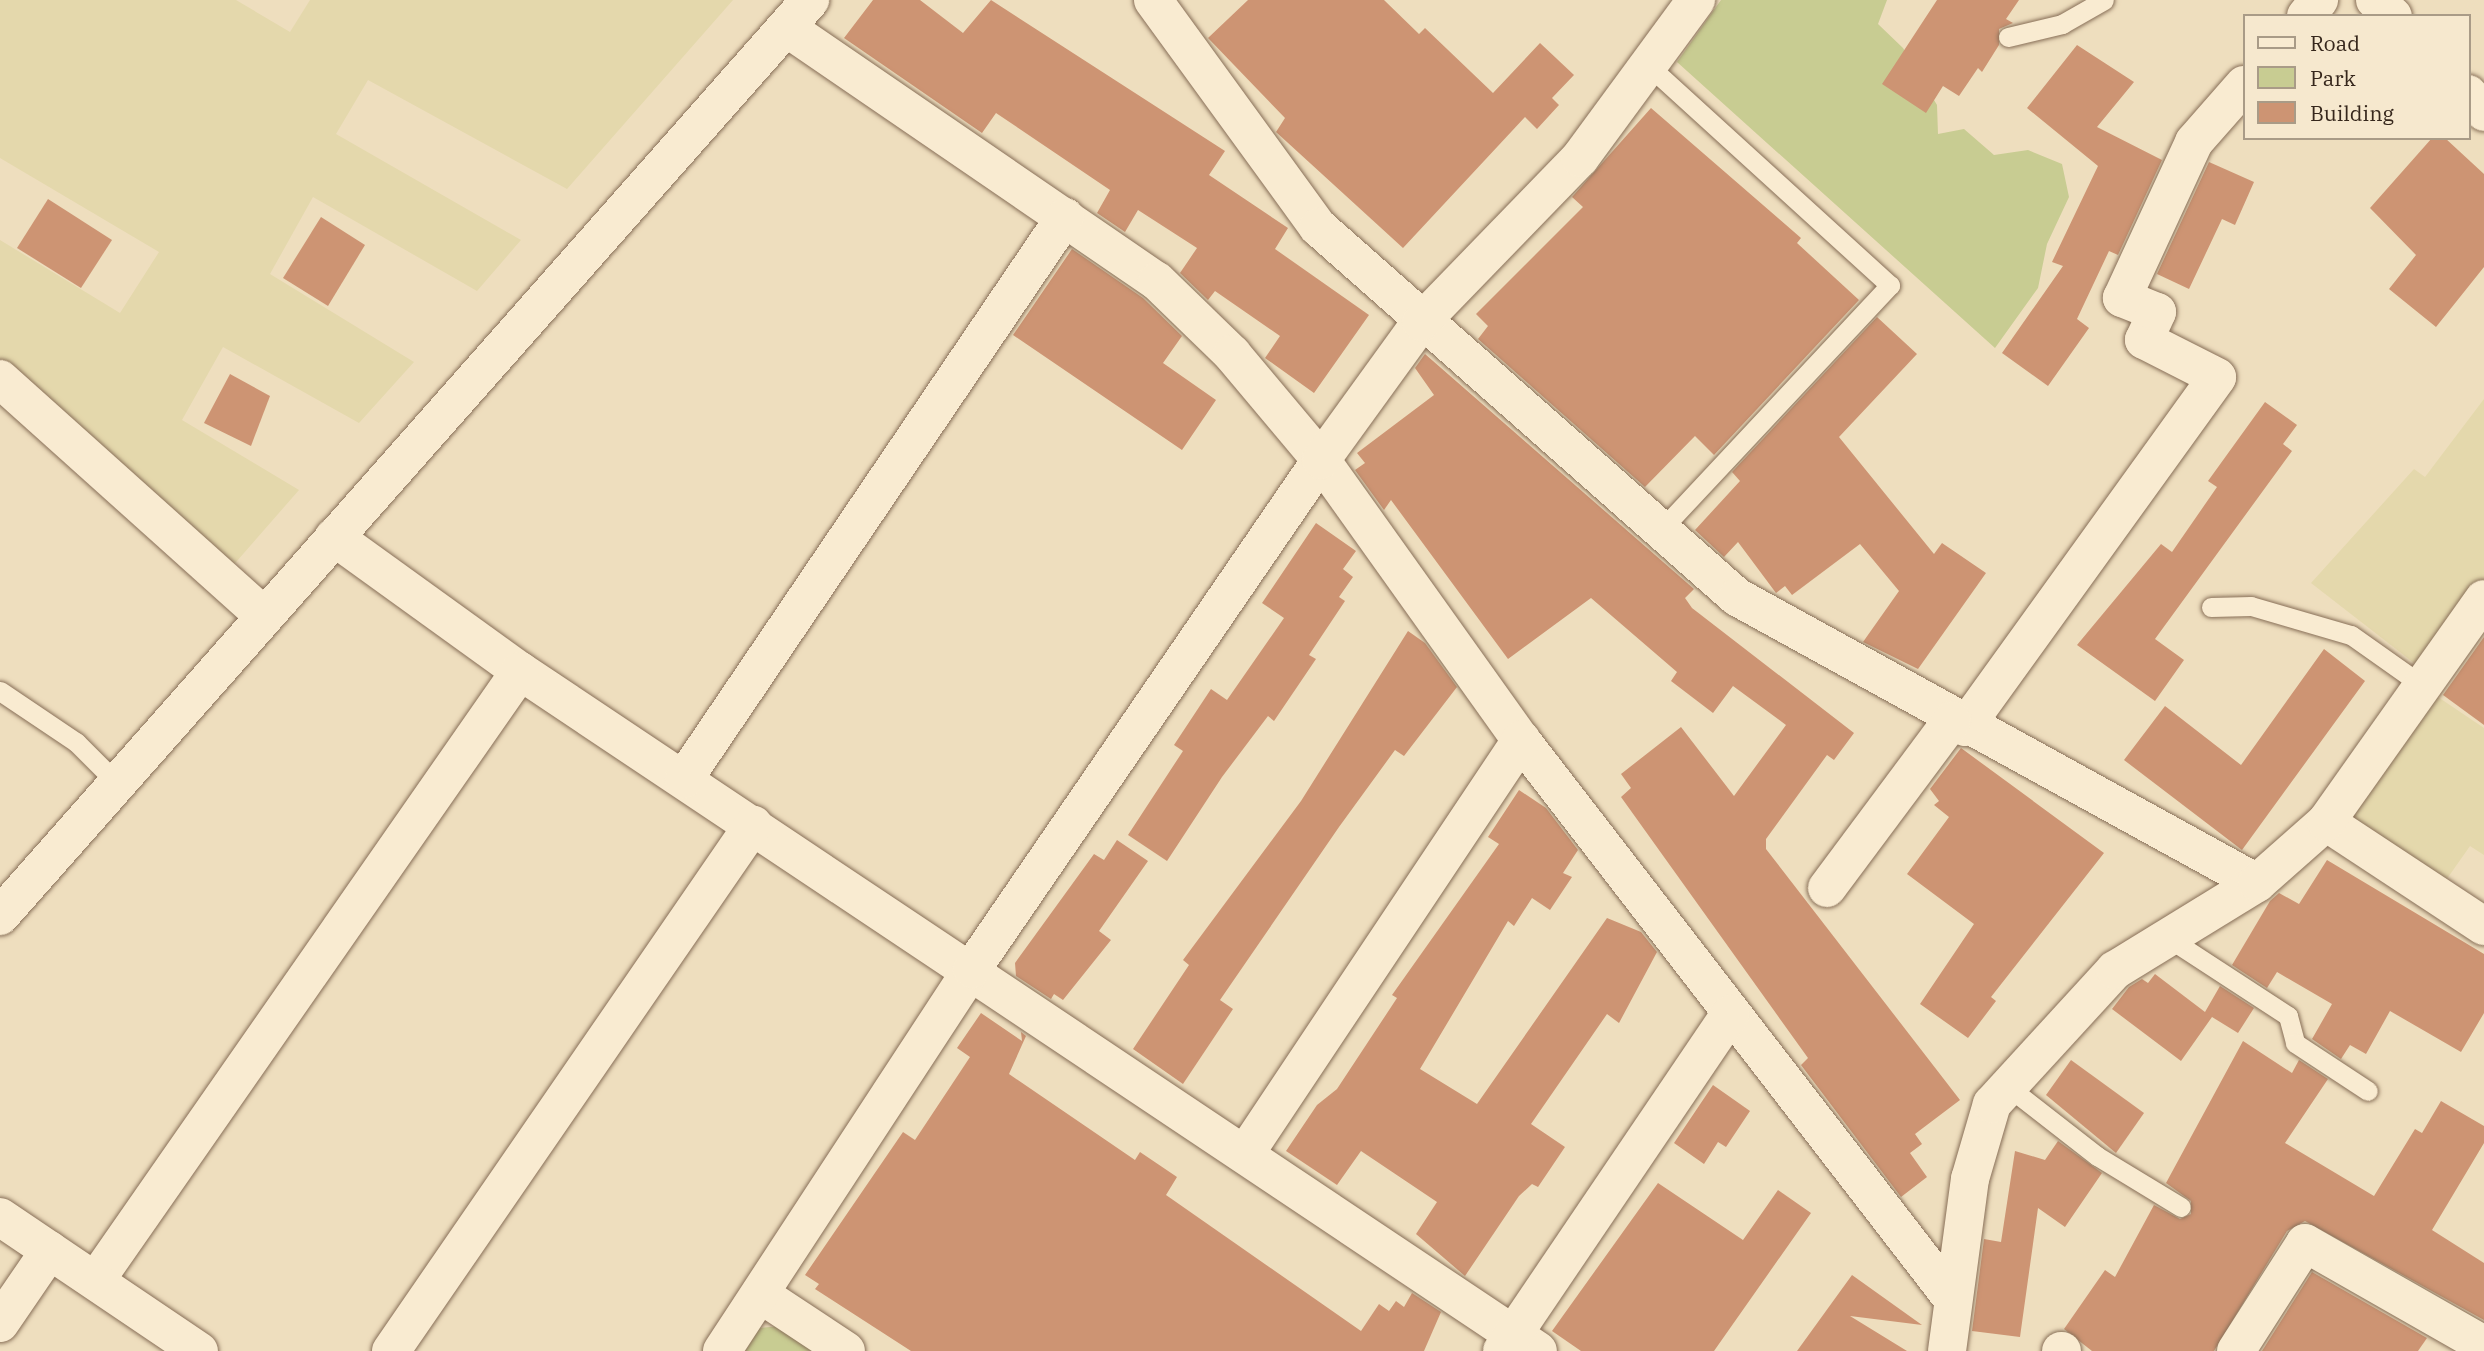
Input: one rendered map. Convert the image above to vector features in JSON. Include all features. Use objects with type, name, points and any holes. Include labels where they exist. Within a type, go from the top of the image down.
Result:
[{"type":"street","points":[[1153,0],[1318,227],[1421,322],[1737,597],[1959,723],[2257,883]]},
{"type":"street","points":[[722,1351],[972,969],[1321,460],[1421,322],[1580,158],[1696,0]]},
{"type":"street","points":[[2308,14],[2319,0]]},
{"type":"street","points":[[2375,0],[2391,14]]},
{"type":"street","points":[[0,916],[798,14],[1065,217],[1157,281],[1232,354],[1321,460],[1521,740],[1951,1297]]},
{"type":"street","points":[[1827,888],[1959,723],[2217,377],[2144,340],[2157,312],[2122,298],[2194,142],[2242,87]]},
{"type":"street","points":[[2470,96],[2484,112]]},
{"type":"street","points":[[684,779],[1065,217]]},
{"type":"street","points":[[0,379],[264,617]]},
{"type":"street","points":[[334,537],[520,671],[972,969],[1245,1154],[1518,1346],[1730,1014]]},
{"type":"street","points":[[1947,1351],[1951,1297],[1969,1180],[1992,1104],[2011,1089],[2115,970],[2170,939],[2257,883],[2326,822],[2484,599]]},
{"type":"street","points":[[96,1280],[520,671]]},
{"type":"street","points":[[1245,1154],[1521,740]]},
{"type":"street","points":[[2326,822],[2484,926]]},
{"type":"street","points":[[391,1351],[753,825]]},
{"type":"street","points":[[0,1217],[199,1351]]},
{"type":"street","points":[[2236,1351],[2305,1242],[2473,1344]]},
{"type":"street","points":[[0,1324],[50,1250]]},
{"type":"street","points":[[760,1294],[846,1351]]},
{"type":"lane","points":[[2008,37],[2062,24],[2104,0]]},
{"type":"lane","points":[[1649,66],[1890,285],[1662,529]]},
{"type":"lane","points":[[2211,607],[2251,606],[2351,635],[2423,686]]},
{"type":"lane","points":[[0,691],[76,742],[118,784]]},
{"type":"lane","points":[[2170,939],[2288,1016],[2295,1043],[2368,1091]]},
{"type":"lane","points":[[2011,1089],[2097,1156],[2181,1207]]},
{"type":"shaded area","points":[[0,0],[236,0],[290,32],[310,0],[733,0],[567,189],[368,80],[336,134],[521,240],[477,291],[313,197],[270,274],[414,362],[359,423],[223,347],[182,420],[299,490],[230,569],[0,367],[0,240],[120,313],[159,252],[0,158]]},
{"type":"shaded area","points":[[2484,399],[2484,581],[2423,670],[2311,583],[2414,469],[2425,477]]},
{"type":"shaded area","points":[[2435,695],[2484,728],[2484,855],[2470,846],[2444,883],[2345,817]]},
{"type":"green space","points":[[1721,0],[1887,0],[1878,24],[1903,48],[1937,105],[1938,134],[1964,129],[1994,155],[2028,150],[2062,164],[2069,197],[2047,244],[2038,288],[1995,348],[1677,62]]},
{"type":"green space","points":[[781,1326],[818,1351],[745,1351],[760,1328]]},
{"type":"building","points":[[873,0],[920,0],[963,33],[991,0],[1225,151],[1209,175],[1288,228],[1275,249],[1369,315],[1314,393],[1265,358],[1280,336],[1215,291],[1208,300],[1180,273],[1197,248],[1138,210],[1125,232],[1097,213],[1110,190],[996,113],[982,133],[844,38]]},
{"type":"building","points":[[1248,0],[1384,0],[1419,34],[1425,28],[1493,93],[1540,43],[1574,75],[1552,98],[1559,105],[1537,129],[1525,117],[1403,248],[1276,132],[1285,118],[1208,38]]},
{"type":"building","points":[[1937,0],[2019,0],[2006,19],[2013,23],[1999,29],[1999,45],[1982,72],[1978,68],[1959,96],[1943,86],[1926,113],[1882,84]]},
{"type":"building","points":[[2077,45],[2134,82],[2097,127],[2162,160],[2118,255],[2109,251],[2077,319],[2089,328],[2048,386],[2002,353],[2063,266],[2052,262],[2098,166],[2027,108]]},
{"type":"building","points":[[1651,108],[1801,238],[1797,243],[1859,300],[1714,455],[1695,436],[1645,487],[1478,339],[1488,326],[1476,314],[1583,207],[1572,197]]},
{"type":"building","points":[[2430,140],[2447,140],[2484,174],[2484,267],[2436,327],[2389,289],[2416,255],[2370,208]]},
{"type":"building","points":[[2209,162],[2254,182],[2235,225],[2222,219],[2189,289],[2157,274]]},
{"type":"building","points":[[48,199],[112,240],[81,288],[17,248]]},
{"type":"building","points":[[321,217],[365,245],[328,306],[283,278]]},
{"type":"building","points":[[1072,249],[1143,298],[1182,336],[1163,363],[1216,400],[1182,450],[1013,335]]},
{"type":"building","points":[[1877,317],[1917,354],[1839,437],[1934,554],[1942,543],[1986,573],[1918,669],[1863,642],[1899,591],[1860,544],[1792,595],[1785,586],[1776,593],[1738,542],[1724,557],[1695,530],[1740,481],[1732,472]]},
{"type":"building","points":[[1425,354],[1694,589],[1685,598],[1692,608],[1854,733],[1834,760],[1827,755],[1766,839],[1766,849],[1960,1100],[1915,1134],[1922,1144],[1910,1153],[1927,1177],[1901,1197],[1801,1065],[1808,1058],[1621,797],[1631,788],[1621,774],[1681,727],[1734,796],[1786,725],[1733,686],[1713,713],[1671,681],[1677,672],[1591,598],[1508,659],[1391,500],[1384,510],[1355,470],[1365,463],[1357,453],[1434,395],[1415,368]]},
{"type":"building","points":[[230,374],[270,396],[251,446],[204,423]]},
{"type":"building","points":[[2265,402],[2297,425],[2283,444],[2292,451],[2155,639],[2184,660],[2155,701],[2077,645],[2161,544],[2172,552],[2217,487],[2208,481]]},
{"type":"building","points":[[1316,523],[1356,551],[1343,569],[1353,577],[1339,597],[1345,601],[1309,655],[1316,659],[1274,721],[1268,716],[1222,777],[1167,861],[1128,835],[1183,751],[1174,745],[1211,689],[1227,700],[1284,618],[1262,603]]},
{"type":"building","points":[[1408,631],[1425,643],[1457,687],[1404,756],[1395,750],[1339,827],[1220,1000],[1233,1009],[1183,1084],[1133,1049],[1189,965],[1183,960],[1301,801]]},
{"type":"building","points":[[2484,637],[2484,725],[2443,695]]},
{"type":"building","points":[[2324,649],[2365,681],[2242,850],[2124,760],[2165,706],[2241,765]]},
{"type":"building","points":[[1961,748],[2104,853],[1991,997],[1996,1001],[1968,1038],[1920,1004],[1974,924],[1907,874],[1949,817],[1934,805],[1939,801],[1930,789]]},
{"type":"building","points":[[1519,790],[1546,808],[1578,850],[1563,873],[1572,877],[1550,910],[1532,898],[1514,926],[1508,921],[1420,1069],[1477,1104],[1607,918],[1641,932],[1657,952],[1619,1023],[1607,1014],[1531,1124],[1565,1147],[1538,1187],[1532,1184],[1519,1196],[1465,1276],[1416,1234],[1437,1202],[1361,1151],[1337,1185],[1286,1151],[1317,1105],[1337,1089],[1397,998],[1392,995],[1499,844],[1488,837]]},
{"type":"building","points":[[1117,840],[1148,861],[1099,931],[1111,940],[1063,1000],[1054,994],[1051,999],[1016,976],[1015,963],[1094,854],[1104,860]]},
{"type":"building","points":[[2327,860],[2484,954],[2484,1013],[2461,1052],[2390,1011],[2366,1054],[2350,1045],[2341,1059],[2312,1039],[2332,1004],[2277,972],[2267,988],[2232,965],[2270,901],[2279,893],[2299,904]]},
{"type":"building","points":[[2155,974],[2205,1012],[2220,986],[2254,1008],[2238,1033],[2212,1017],[2181,1061],[2112,1009],[2129,987],[2142,979],[2148,983]]},
{"type":"building","points":[[981,1013],[1022,1041],[1021,1032],[1026,1036],[1009,1074],[1135,1160],[1140,1152],[1177,1177],[1166,1195],[1361,1331],[1379,1304],[1389,1311],[1396,1301],[1404,1307],[1412,1293],[1441,1312],[1424,1351],[911,1351],[815,1289],[819,1284],[805,1275],[903,1132],[915,1140],[970,1057],[957,1048]]},
{"type":"building","points":[[2243,1041],[2292,1073],[2299,1060],[2328,1079],[2285,1143],[2374,1196],[2415,1129],[2422,1133],[2441,1101],[2484,1126],[2484,1143],[2432,1230],[2484,1263],[2484,1320],[2305,1221],[2287,1231],[2214,1351],[2092,1351],[2064,1329],[2105,1270],[2115,1277],[2154,1205],[2180,1219],[2191,1214],[2191,1201],[2166,1183]]},
{"type":"building","points":[[2071,1060],[2144,1113],[2116,1153],[2046,1095]]},
{"type":"building","points":[[1713,1085],[1750,1111],[1726,1147],[1718,1142],[1704,1164],[1674,1143]]},
{"type":"building","points":[[2058,1141],[2102,1173],[2065,1227],[2038,1208],[2020,1337],[1972,1331],[1984,1239],[2001,1242],[2015,1151],[2045,1160]]},
{"type":"building","points":[[1658,1183],[1743,1240],[1778,1190],[1811,1213],[1714,1351],[1581,1351],[1552,1331]]},
{"type":"building","points":[[2312,1272],[2427,1338],[2418,1351],[2262,1351]]},
{"type":"building","points":[[1852,1275],[1922,1325],[1850,1316],[1907,1351],[1797,1351]]}]
